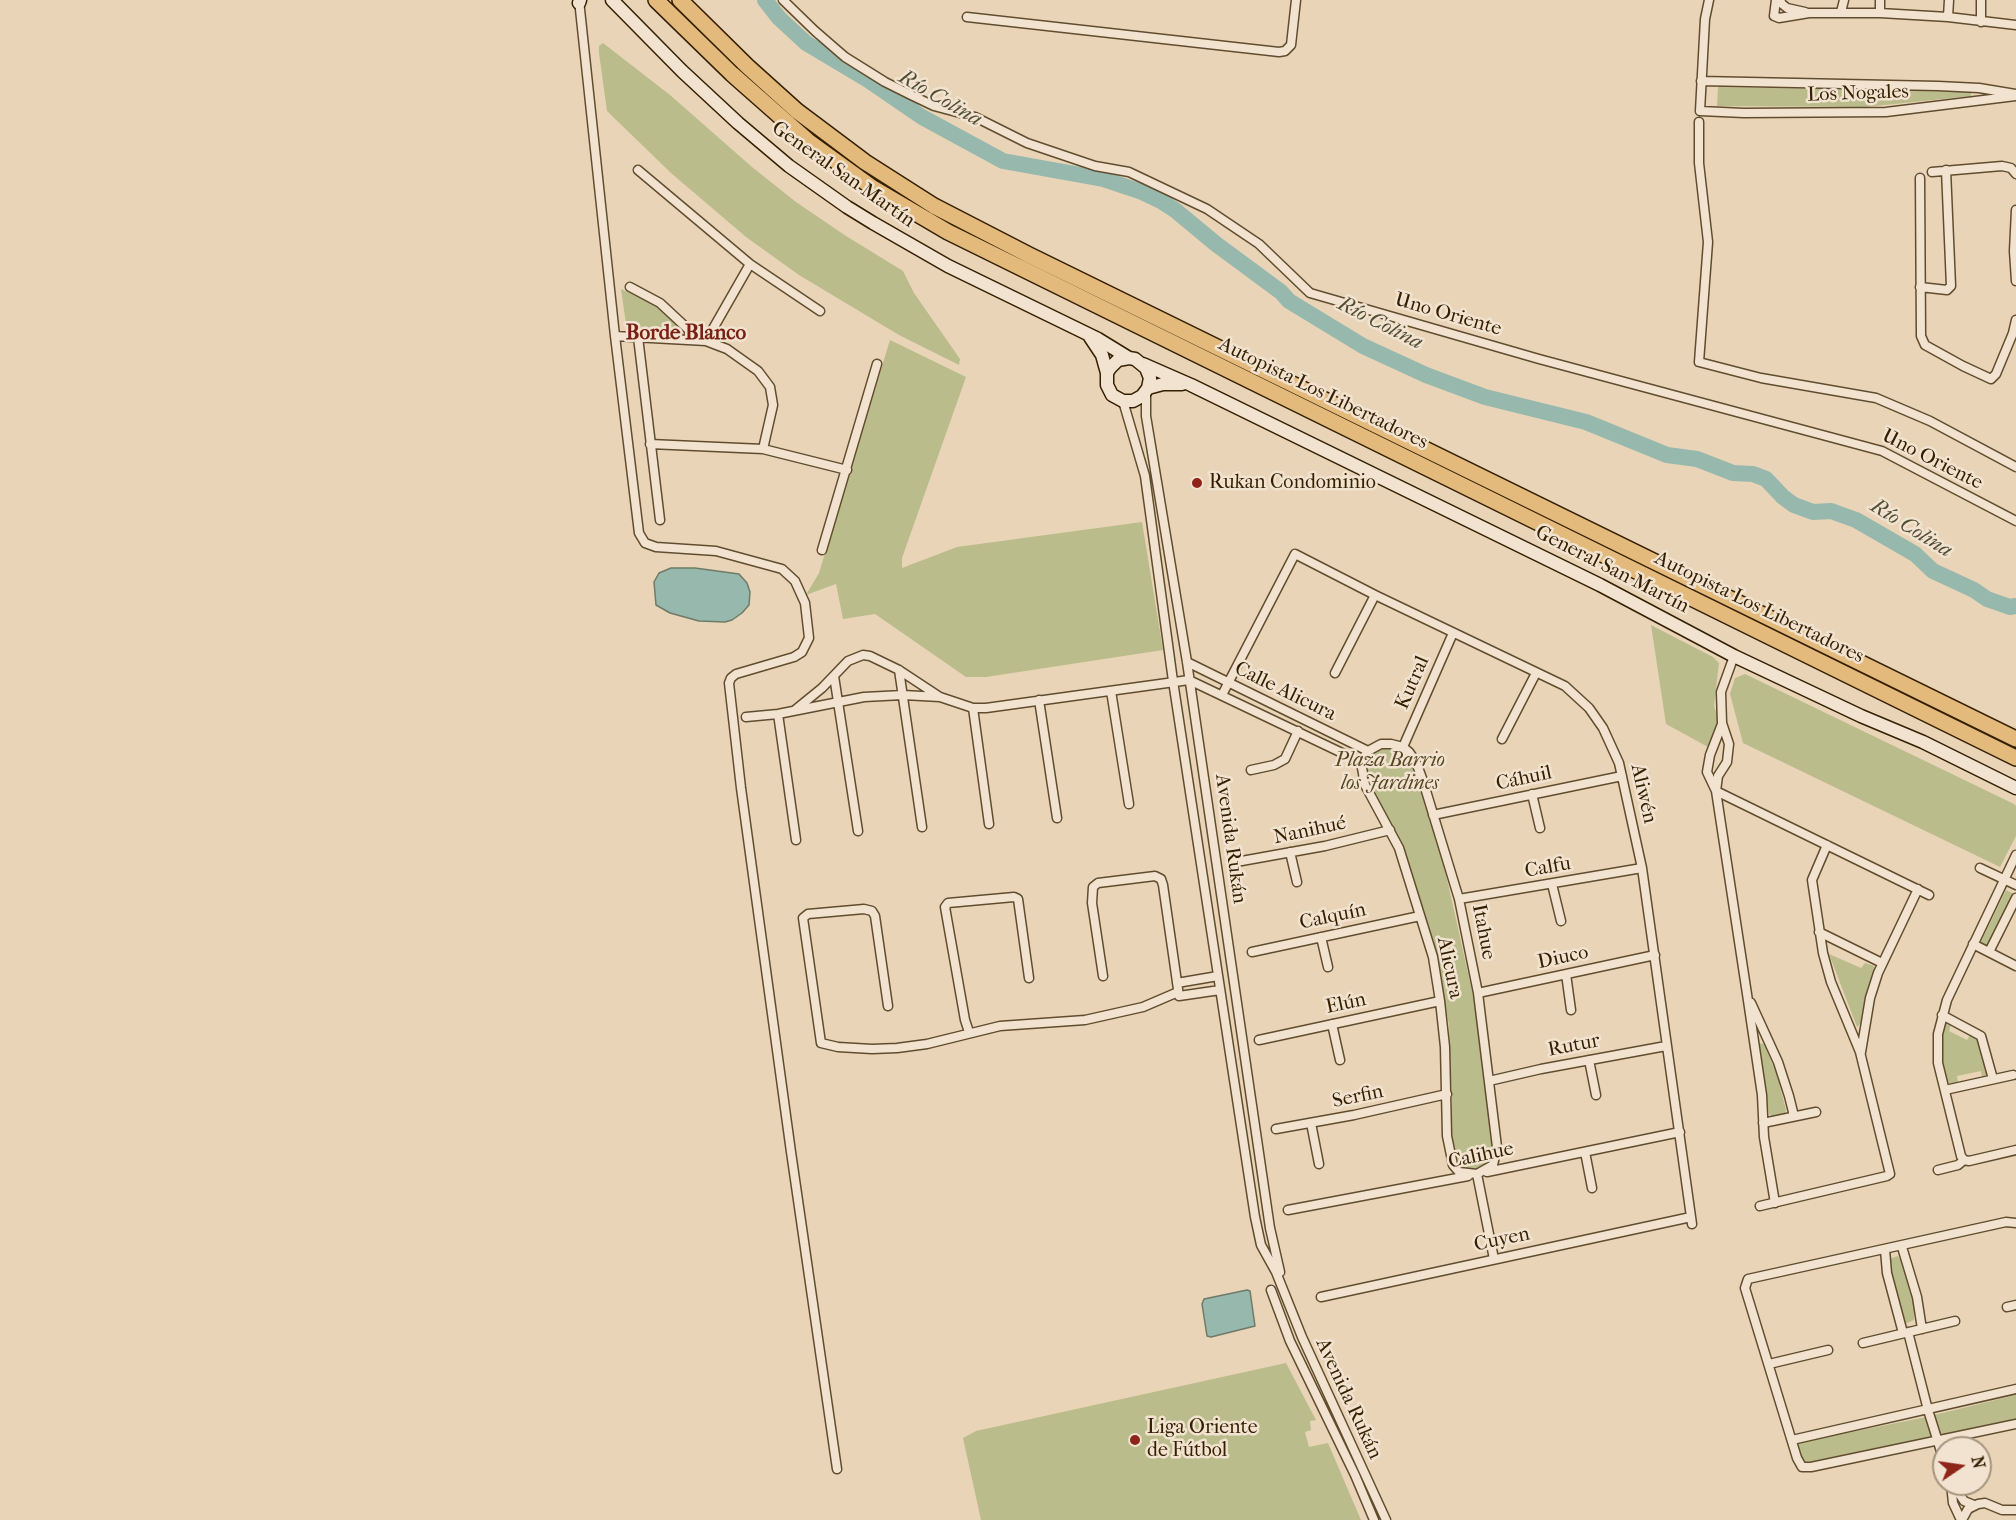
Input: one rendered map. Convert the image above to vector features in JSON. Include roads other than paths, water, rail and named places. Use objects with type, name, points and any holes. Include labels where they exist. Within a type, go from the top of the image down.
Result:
[{"type":"highway","name":"Autopista Los Libertadores","points":[[656,0],[732,75],[808,141],[873,188],[948,232],[2016,758]]},
{"type":"highway","name":"Autopista Los Libertadores","points":[[680,0],[747,66],[798,111],[865,162],[934,206],[2016,739]]},
{"type":"street","name":"General San Martín","points":[[612,0],[682,71],[738,123],[813,183],[873,224],[929,256],[1111,345],[1129,358]]},
{"type":"street","name":"Uno Oriente","points":[[783,0],[814,32],[845,57],[934,106],[975,117],[1027,143],[1095,166],[1129,172],[1207,209],[1259,244],[1310,293],[1539,359],[1882,451],[2016,521]]},
{"type":"street","points":[[967,17],[1279,52],[1285,51],[1291,45],[1296,0]]},
{"type":"street","points":[[1701,81],[1705,19],[1709,0]]},
{"type":"street","points":[[1778,0],[1787,8],[1809,13]]},
{"type":"street","points":[[1778,0],[1774,16],[1787,18],[1809,13],[1880,13],[1948,16],[2016,25]]},
{"type":"street","points":[[1841,12],[1844,0]]},
{"type":"street","points":[[1880,0],[1880,13]]},
{"type":"street","points":[[1948,16],[1949,0]]},
{"type":"street","points":[[1980,22],[1981,0]]},
{"type":"street","points":[[579,1],[639,533],[645,543],[656,547],[716,551],[782,569],[795,581],[806,603],[808,638],[802,652],[794,657],[736,674],[729,683],[790,1152],[837,1469]]},
{"type":"street","name":"Los Nogales","points":[[1701,81],[1938,86],[1979,88],[2016,95],[1906,110],[1858,113],[1700,111],[1701,81]]},
{"type":"street","points":[[1699,122],[1699,163],[1707,242],[1700,362],[1761,378],[1876,398],[1930,421],[2016,467]]},
{"type":"street","points":[[1932,172],[2002,166],[2011,168],[2016,174]]},
{"type":"street","points":[[638,170],[750,264],[820,311]]},
{"type":"street","points":[[1920,287],[1947,290],[1952,286],[1946,170]]},
{"type":"street","points":[[1920,178],[1921,336],[1924,345],[1992,379],[2013,333],[2016,320]]},
{"type":"street","points":[[2016,210],[2016,281]]},
{"type":"street","points":[[706,341],[750,264]]},
{"type":"street","points":[[630,286],[660,303],[689,330],[690,339]]},
{"type":"street","points":[[1087,334],[1100,349],[1107,373]]},
{"type":"street","points":[[615,336],[706,341],[727,348],[758,371],[770,387],[773,405],[763,449]]},
{"type":"street","points":[[638,337],[660,520]]},
{"type":"street","points":[[1129,358],[1143,364],[1150,378],[1147,390],[1138,399],[1123,401],[1112,395],[1106,379],[1107,373],[1118,360],[1129,358]]},
{"type":"street","points":[[822,550],[877,364]]},
{"type":"street","name":"General San Martín","points":[[1143,364],[1191,385],[1600,585],[1734,656],[1861,716],[1923,742],[2016,788]]},
{"type":"street","name":"General San Martín","points":[[1147,390],[1172,384],[1191,385]]},
{"type":"street","name":"Avenida Rukán","points":[[1147,390],[1146,416],[1187,662],[1270,1228],[1283,1290]]},
{"type":"street","name":"Avenida Rukán","points":[[1123,401],[1145,476],[1173,681],[1261,1245],[1386,1520]]},
{"type":"street","points":[[650,444],[763,449],[847,470]]},
{"type":"street","points":[[1155,544],[1167,543]]},
{"type":"street","name":"Aliwén","points":[[1229,682],[1295,554],[1565,686],[1589,708],[1610,739],[1622,776],[1642,868],[1692,1221]]},
{"type":"street","points":[[1335,673],[1375,595]]},
{"type":"street","name":"Kutral","points":[[1402,747],[1454,633]]},
{"type":"street","points":[[795,710],[848,661],[863,655],[875,658],[899,670],[940,697]]},
{"type":"street","points":[[1734,656],[1721,692],[1722,723],[1729,744],[1726,762],[1718,776],[1716,791],[1762,1095],[1762,1123],[1775,1203]]},
{"type":"street","name":"Calle Alicura","points":[[1187,662],[1368,751]]},
{"type":"street","points":[[899,670],[922,827]]},
{"type":"street","points":[[1502,739],[1536,673]]},
{"type":"street","points":[[834,676],[858,831]]},
{"type":"street","points":[[746,717],[778,714],[864,697],[903,694],[940,697],[973,708],[986,708],[1189,680]]},
{"type":"street","name":"Calle Alicura","points":[[1189,680],[1361,762]]},
{"type":"street","points":[[1222,695],[1229,682]]},
{"type":"street","points":[[1110,691],[1129,804]]},
{"type":"street","points":[[1039,699],[1058,818]]},
{"type":"street","points":[[973,708],[989,824]]},
{"type":"street","points":[[778,714],[796,840]]},
{"type":"street","points":[[1722,723],[1710,755],[1707,772],[1716,791],[1929,895]]},
{"type":"street","points":[[1251,770],[1274,765],[1285,759],[1298,731]]},
{"type":"street","points":[[1361,762],[1368,751],[1382,744],[1402,747]]},
{"type":"street","name":"Itahue","points":[[1402,747],[1416,762],[1459,899],[1478,993],[1497,1156],[1493,1165],[1477,1174]]},
{"type":"street","points":[[1710,755],[1726,762]]},
{"type":"street","name":"Alicura","points":[[1361,762],[1365,785],[1390,830],[1409,876],[1433,957],[1445,1047],[1447,1136],[1453,1165],[1459,1172],[1477,1174]]},
{"type":"street","name":"Cáhuil","points":[[1433,815],[1622,776]]},
{"type":"street","points":[[1532,795],[1540,828]]},
{"type":"street","name":"Nanihué","points":[[1236,862],[1325,846],[1390,830]]},
{"type":"street","points":[[1760,1206],[1889,1175],[1860,1052],[1828,973],[1820,932],[1812,880],[1827,845]]},
{"type":"street","points":[[1290,852],[1297,882]]},
{"type":"street","points":[[1964,1160],[1961,1156],[1937,1056],[1942,1016],[1972,944],[2016,855]]},
{"type":"street","points":[[1201,866],[1217,863]]},
{"type":"street","name":"Calfu","points":[[1459,899],[1642,868]]},
{"type":"street","points":[[1980,868],[2016,885]]},
{"type":"street","points":[[1103,975],[1092,903],[1093,887],[1098,882],[1155,876],[1161,879],[1163,885],[1179,994]]},
{"type":"street","points":[[1552,884],[1561,921]]},
{"type":"street","points":[[1860,1052],[1870,998],[1882,963],[1918,889]]},
{"type":"street","points":[[969,1032],[945,907],[948,903],[1014,897],[1018,899],[1029,978]]},
{"type":"street","points":[[1989,952],[2016,898]]},
{"type":"street","points":[[888,1006],[875,916],[872,911],[864,909],[808,914],[803,918],[821,1043],[838,1047],[872,1049],[927,1044],[969,1032],[1019,1023],[1095,1018],[1143,1007],[1179,994],[1220,990]]},
{"type":"street","name":"Calquín","points":[[1252,952],[1420,915]]},
{"type":"street","points":[[1820,932],[1882,963]]},
{"type":"street","points":[[1321,937],[1328,967]]},
{"type":"street","points":[[1972,944],[2016,966]]},
{"type":"street","name":"Diuco","points":[[1478,993],[1655,955]]},
{"type":"street","points":[[1566,974],[1571,1010]]},
{"type":"street","points":[[1177,982],[1218,976]]},
{"type":"street","points":[[1747,994],[1780,1067],[1794,1116]]},
{"type":"street","name":"Elún","points":[[1259,1040],[1440,1001]]},
{"type":"street","points":[[1942,1016],[1981,1036],[1993,1079]]},
{"type":"street","points":[[1332,1024],[1340,1060]]},
{"type":"street","name":"Rutur","points":[[1489,1081],[1666,1046]]},
{"type":"street","points":[[1230,1049],[1244,1047]]},
{"type":"street","points":[[1589,1060],[1596,1095]]},
{"type":"street","points":[[1945,1090],[2013,1074]]},
{"type":"street","name":"Serfin","points":[[1276,1129],[1447,1094]]},
{"type":"street","points":[[1762,1123],[1816,1112]]},
{"type":"street","points":[[1311,1123],[1319,1164]]},
{"type":"street","name":"Calihue","points":[[1288,1210],[1680,1132]]},
{"type":"street","points":[[1938,1170],[1958,1165],[1964,1160],[1969,1161],[2016,1150]]},
{"type":"street","points":[[1585,1152],[1592,1188]]},
{"type":"street","points":[[1477,1174],[1494,1259]]},
{"type":"street","name":"Cuyen","points":[[1321,1297],[1494,1259],[1692,1221]]},
{"type":"street","points":[[1932,1441],[1806,1467],[1799,1464],[1747,1296],[1745,1288],[1748,1279],[2006,1222],[2016,1223]]},
{"type":"street","points":[[1902,1246],[1917,1297],[1922,1329]]},
{"type":"street","points":[[1885,1250],[1887,1273],[1936,1436]]},
{"type":"street","points":[[1271,1290],[1290,1341],[1351,1466],[1374,1520]]},
{"type":"street","points":[[1863,1342],[1955,1321]]},
{"type":"street","points":[[1769,1364],[1828,1350]]},
{"type":"street","points":[[1792,1440],[2016,1389]]},
{"type":"street","points":[[1957,1436],[2016,1424]]},
{"type":"street","points":[[1953,1496],[1953,1503],[1961,1520]]},
{"type":"street","points":[[1960,1496],[1964,1501],[1974,1505]]},
{"type":"street","points":[[1961,1520],[1965,1512],[1974,1505],[1985,1503],[2002,1509],[2016,1510]]},
{"type":"water","points":[[671,568],[695,568],[739,574],[747,583],[750,592],[749,605],[742,613],[725,622],[699,621],[670,613],[656,605],[654,582],[659,573]]},
{"type":"water","points":[[1250,1291],[1255,1326],[1207,1336],[1202,1304],[1204,1299]]},
{"type":"waterway","name":"Río Colina","points":[[765,0],[779,18],[806,43],[868,80],[922,117],[1003,161],[1103,179],[1161,201],[1281,292],[1289,301],[1363,346],[1426,375],[1485,397],[1586,422],[1667,455],[1697,459],[1733,473],[1753,474],[1766,479],[1794,505],[1813,512],[1831,511],[1856,520],[1915,554],[1933,571],[1974,590],[1987,599],[2010,607],[2016,606]]},
{"type":"place","name":"Rukan Condominio","points":[[1197,483]]},
{"type":"place","name":"Liga Oriente de Fútbol","points":[[1135,1440]]},
{"type":"district","name":"Borde Blanco","points":[[686,334]]},
{"type":"park label","name":"Plaza Barrio los Jardines","points":[[1390,772]]}]
